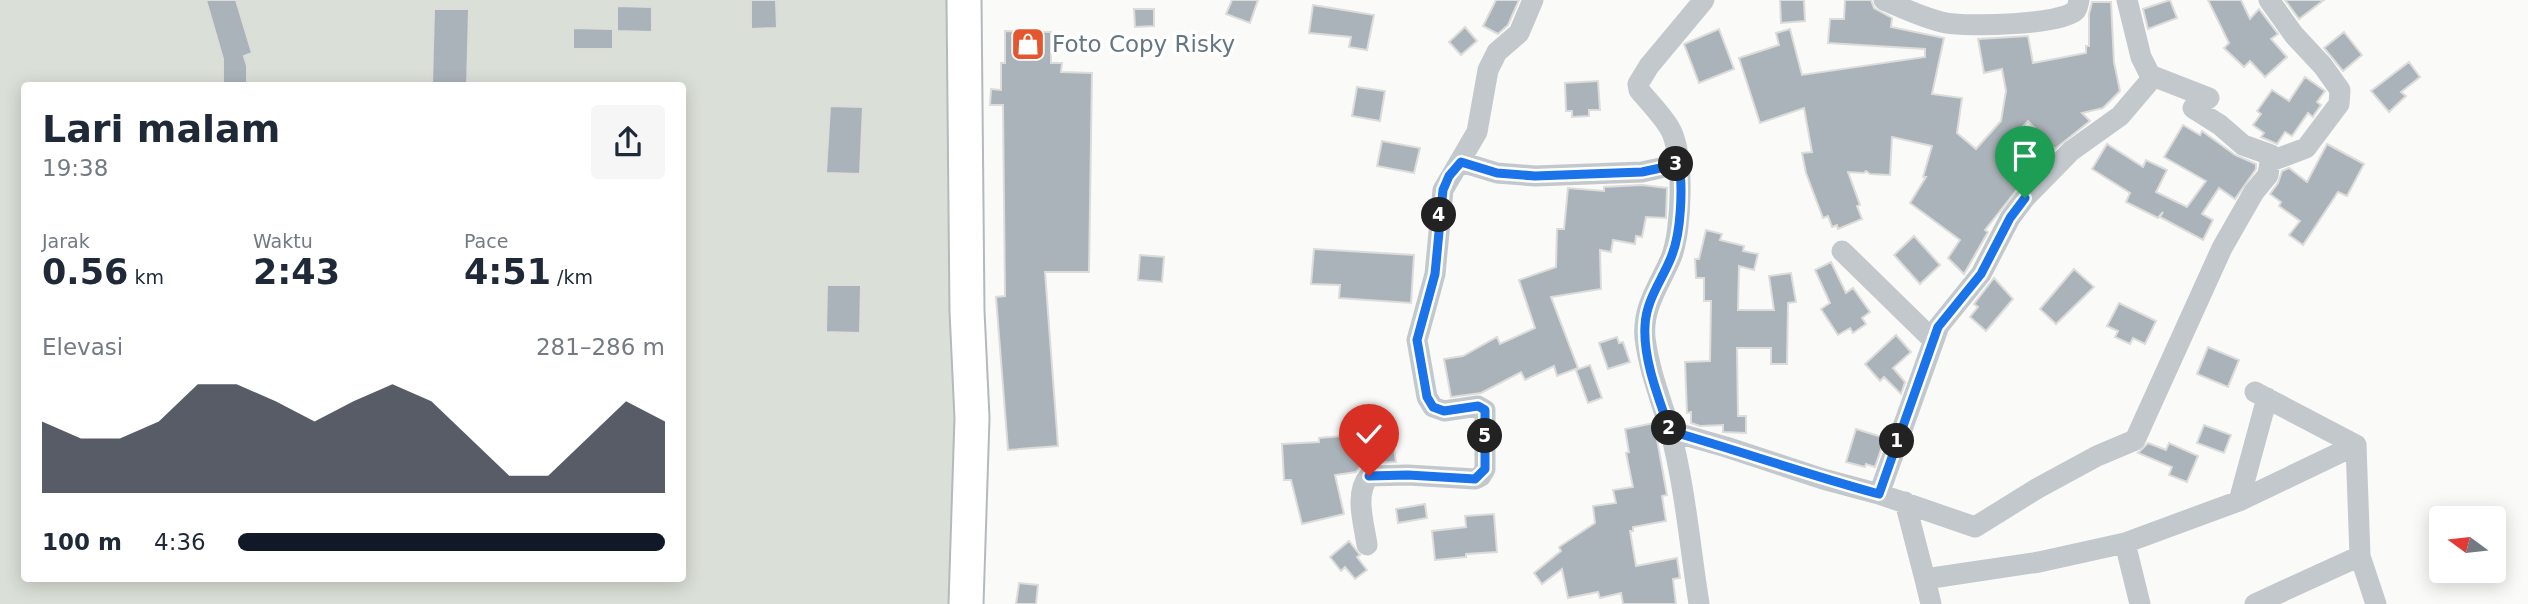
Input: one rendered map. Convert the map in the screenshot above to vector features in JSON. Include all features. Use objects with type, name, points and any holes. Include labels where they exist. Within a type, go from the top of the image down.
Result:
[{"type":"highway","points":[[964,0],[967,311],[972,418],[967,604]]},
{"type":"street","points":[[1367,545],[1361,494],[1363,483],[1369,476],[1408,475],[1475,479],[1485,469],[1485,410],[1478,406],[1444,411],[1433,407],[1427,397],[1417,340],[1435,274],[1443,190],[1477,132],[1488,70],[1497,52],[1518,33],[1533,0]]},
{"type":"street","points":[[1699,604],[1670,431],[1654,379],[1645,324],[1649,303],[1672,256],[1677,239],[1680,188],[1678,146],[1670,128],[1639,90],[1638,84],[1649,66],[1704,0]]},
{"type":"street","points":[[1884,0],[1945,23],[1988,26],[2042,22],[2063,16],[2073,13],[2079,0]]},
{"type":"street","points":[[1670,431],[1905,502],[1975,527],[2038,488],[2135,440],[2222,248],[2254,192],[2268,175],[2272,161],[2271,155],[2243,145],[2220,125],[2193,108],[2209,98],[2150,75],[2141,57],[2127,0]]},
{"type":"street","points":[[2269,0],[2294,34],[2323,66],[2340,90],[2341,96],[2339,104],[2306,148],[2272,161]]},
{"type":"street","points":[[1879,494],[1938,327],[1953,305],[1981,274],[2010,218],[2025,198],[2071,150],[2120,116],[2146,88],[2150,75]]},
{"type":"street","points":[[1461,162],[1497,173],[1535,176],[1642,172],[1679,164]]},
{"type":"street","points":[[1842,251],[1933,340]]},
{"type":"street","points":[[2239,501],[2261,395],[2356,445]]},
{"type":"street","points":[[1925,579],[2039,562],[2125,543],[2239,501],[2356,445]]},
{"type":"street","points":[[2356,445],[2360,556],[2376,604]]},
{"type":"street","points":[[1905,502],[1931,604]]},
{"type":"street","points":[[2125,543],[2140,604]]},
{"type":"street","points":[[2255,604],[2360,556]]},
{"type":"shaded area","points":[[0,0],[959,0],[956,604],[0,604]]},
{"type":"building","points":[[206,0],[236,0],[252,53],[244,56],[247,82],[223,82],[223,59]]},
{"type":"building","points":[[751,0],[776,0],[777,28],[751,29]]},
{"type":"building","points":[[1232,0],[1258,0],[1250,23],[1226,14]]},
{"type":"building","points":[[1496,0],[1519,0],[1508,25],[1498,34],[1483,26]]},
{"type":"building","points":[[1780,0],[1804,0],[1805,21],[1781,23]]},
{"type":"building","points":[[1845,0],[1871,0],[1874,8],[1892,18],[1891,27],[1944,38],[1932,94],[1962,98],[1957,133],[1976,149],[2001,121],[2006,91],[2002,69],[1984,73],[1978,39],[2028,36],[2033,63],[2086,53],[2086,46],[2089,46],[2089,14],[2092,2],[2111,2],[2114,62],[2120,91],[2103,108],[2082,113],[2090,121],[2055,149],[2028,121],[2006,144],[2031,172],[1985,230],[1988,232],[1964,274],[1948,258],[1960,240],[1910,203],[1926,177],[1923,177],[1932,146],[1892,137],[1890,175],[1870,174],[1866,171],[1848,172],[1862,219],[1838,229],[1837,225],[1832,227],[1828,216],[1823,218],[1806,173],[1802,153],[1812,152],[1804,108],[1760,123],[1739,58],[1779,45],[1776,33],[1790,29],[1802,75],[1925,57],[1925,49],[1828,43],[1830,19],[1844,19]]},
{"type":"building","points":[[2170,0],[2177,18],[2148,29],[2143,9]]},
{"type":"building","points":[[2208,0],[2241,0],[2250,19],[2259,9],[2278,34],[2271,39],[2287,57],[2265,77],[2250,61],[2244,67],[2224,48],[2229,43]]},
{"type":"building","points":[[2285,0],[2324,0],[2299,19]]},
{"type":"building","points":[[1313,5],[1374,15],[1367,50],[1349,47],[1351,37],[1309,33]]},
{"type":"building","points":[[617,6],[652,7],[652,32],[617,31]]},
{"type":"building","points":[[434,9],[469,9],[467,82],[432,82]]},
{"type":"building","points":[[1134,9],[1154,9],[1154,26],[1135,27]]},
{"type":"building","points":[[1465,27],[1477,41],[1461,55],[1449,42]]},
{"type":"building","points":[[573,28],[613,29],[613,49],[573,49]]},
{"type":"building","points":[[1719,29],[1734,69],[1699,83],[1684,44]]},
{"type":"building","points":[[1005,31],[1051,32],[1051,63],[1062,63],[1061,72],[1092,73],[1089,272],[1045,272],[1058,446],[1008,450],[996,297],[1005,296],[1003,105],[990,105],[991,89],[1001,90],[1001,63],[1005,63]]},
{"type":"building","points":[[2344,32],[2362,55],[2343,71],[2324,48]]},
{"type":"building","points":[[2409,62],[2420,77],[2401,92],[2406,96],[2389,112],[2371,91]]},
{"type":"building","points":[[2305,77],[2325,91],[2317,102],[2321,105],[2313,117],[2308,113],[2292,136],[2285,132],[2277,144],[2261,137],[2264,133],[2253,125],[2261,114],[2257,111],[2272,90],[2289,101]]},
{"type":"building","points":[[1598,81],[1600,110],[1589,110],[1589,116],[1572,117],[1572,111],[1566,111],[1565,83]]},
{"type":"building","points":[[1357,87],[1385,91],[1380,121],[1352,116]]},
{"type":"building","points":[[830,106],[863,107],[860,174],[826,173]]},
{"type":"building","points":[[2183,125],[2200,135],[2202,131],[2235,155],[2256,164],[2256,169],[2235,199],[2219,188],[2202,214],[2213,220],[2203,240],[2160,217],[2163,212],[2158,218],[2126,202],[2130,193],[2092,169],[2107,144],[2143,167],[2146,160],[2167,170],[2156,192],[2187,207],[2206,181],[2164,157]]},
{"type":"building","points":[[1382,141],[1420,148],[1414,173],[1377,166]]},
{"type":"building","points":[[2327,144],[2364,164],[2347,196],[2338,192],[2303,245],[2289,235],[2300,221],[2279,206],[2281,202],[2270,194],[2282,171],[2289,168],[2307,182]]},
{"type":"building","points":[[1642,185],[1667,188],[1666,218],[1646,217],[1642,237],[1636,236],[1635,244],[1613,240],[1611,252],[1600,250],[1601,289],[1551,297],[1578,368],[1557,376],[1554,366],[1525,380],[1521,372],[1481,393],[1451,397],[1444,359],[1463,356],[1497,337],[1500,344],[1535,328],[1519,280],[1556,267],[1557,229],[1564,229],[1568,188],[1604,191],[1604,187]]},
{"type":"building","points":[[1706,230],[1722,234],[1720,240],[1744,246],[1743,251],[1758,254],[1754,270],[1739,266],[1738,310],[1774,310],[1769,276],[1791,273],[1796,302],[1788,303],[1787,364],[1771,364],[1771,348],[1737,348],[1738,416],[1746,416],[1746,433],[1723,432],[1723,425],[1700,426],[1691,423],[1691,412],[1687,413],[1685,362],[1710,361],[1711,301],[1704,301],[1704,278],[1696,278],[1695,259],[1699,259]]},
{"type":"building","points":[[1914,236],[1940,265],[1920,284],[1894,255]]},
{"type":"building","points":[[1314,249],[1414,255],[1411,303],[1339,298],[1340,285],[1311,284]]},
{"type":"building","points":[[1140,255],[1164,257],[1162,282],[1138,280]]},
{"type":"building","points":[[1831,262],[1846,293],[1853,288],[1870,312],[1862,318],[1866,324],[1853,333],[1850,328],[1838,335],[1821,309],[1830,303],[1815,270]]},
{"type":"building","points":[[2074,269],[2094,287],[2056,324],[2040,309]]},
{"type":"building","points":[[1994,278],[2013,299],[1986,331],[1970,317],[1978,307],[1974,304]]},
{"type":"building","points":[[827,285],[861,285],[860,333],[826,332]]},
{"type":"building","points":[[2119,303],[2156,321],[2145,344],[2133,338],[2130,344],[2115,337],[2118,331],[2107,326]]},
{"type":"building","points":[[1896,335],[1911,352],[1893,368],[1905,382],[1901,394],[1884,377],[1880,381],[1865,364]]},
{"type":"building","points":[[1617,337],[1619,343],[1623,342],[1630,362],[1608,369],[1599,343]]},
{"type":"building","points":[[2208,347],[2239,360],[2228,387],[2197,374]]},
{"type":"building","points":[[1590,365],[1602,398],[1588,403],[1576,370]]},
{"type":"building","points":[[1654,423],[1667,495],[1662,496],[1666,521],[1633,527],[1633,531],[1630,531],[1636,566],[1677,558],[1680,578],[1673,579],[1676,604],[1623,604],[1621,593],[1600,598],[1598,592],[1568,598],[1562,569],[1542,584],[1534,573],[1561,551],[1559,547],[1595,523],[1593,506],[1616,503],[1613,490],[1633,487],[1626,453],[1629,452],[1625,429]]},
{"type":"building","points":[[2204,425],[2231,435],[2224,453],[2197,443]]},
{"type":"building","points":[[1856,429],[1885,438],[1875,467],[1846,462]]},
{"type":"building","points":[[1374,433],[1374,440],[1389,439],[1391,447],[1394,447],[1396,462],[1368,463],[1356,472],[1335,475],[1344,514],[1302,524],[1291,480],[1284,480],[1282,444],[1319,442],[1319,438]]},
{"type":"building","points":[[2148,443],[2166,450],[2169,443],[2198,456],[2187,482],[2169,475],[2172,467],[2138,453]]},
{"type":"building","points":[[1425,504],[1427,518],[1398,523],[1396,509]]},
{"type":"building","points":[[1494,514],[1497,552],[1435,560],[1432,531],[1466,527],[1465,516]]},
{"type":"building","points":[[1349,541],[1367,570],[1355,579],[1345,567],[1341,571],[1330,557]]},
{"type":"building","points":[[1019,583],[1038,585],[1036,604],[1016,604]]},
{"type":"place","name":"Foto Copy Risky","points":[[1028,44]]},
{"type":"route","points":[[1369,476],[1380,474],[1475,479],[1481,476],[1485,469],[1485,410],[1478,406],[1444,411],[1430,404],[1417,340],[1435,274],[1443,190],[1449,176],[1461,162],[1497,173],[1535,176],[1642,172],[1679,164],[1677,239],[1672,256],[1649,303],[1645,324],[1645,338],[1654,379],[1670,431],[1879,494],[1938,327],[1953,305],[1981,274],[2010,218],[2025,198]]}]
